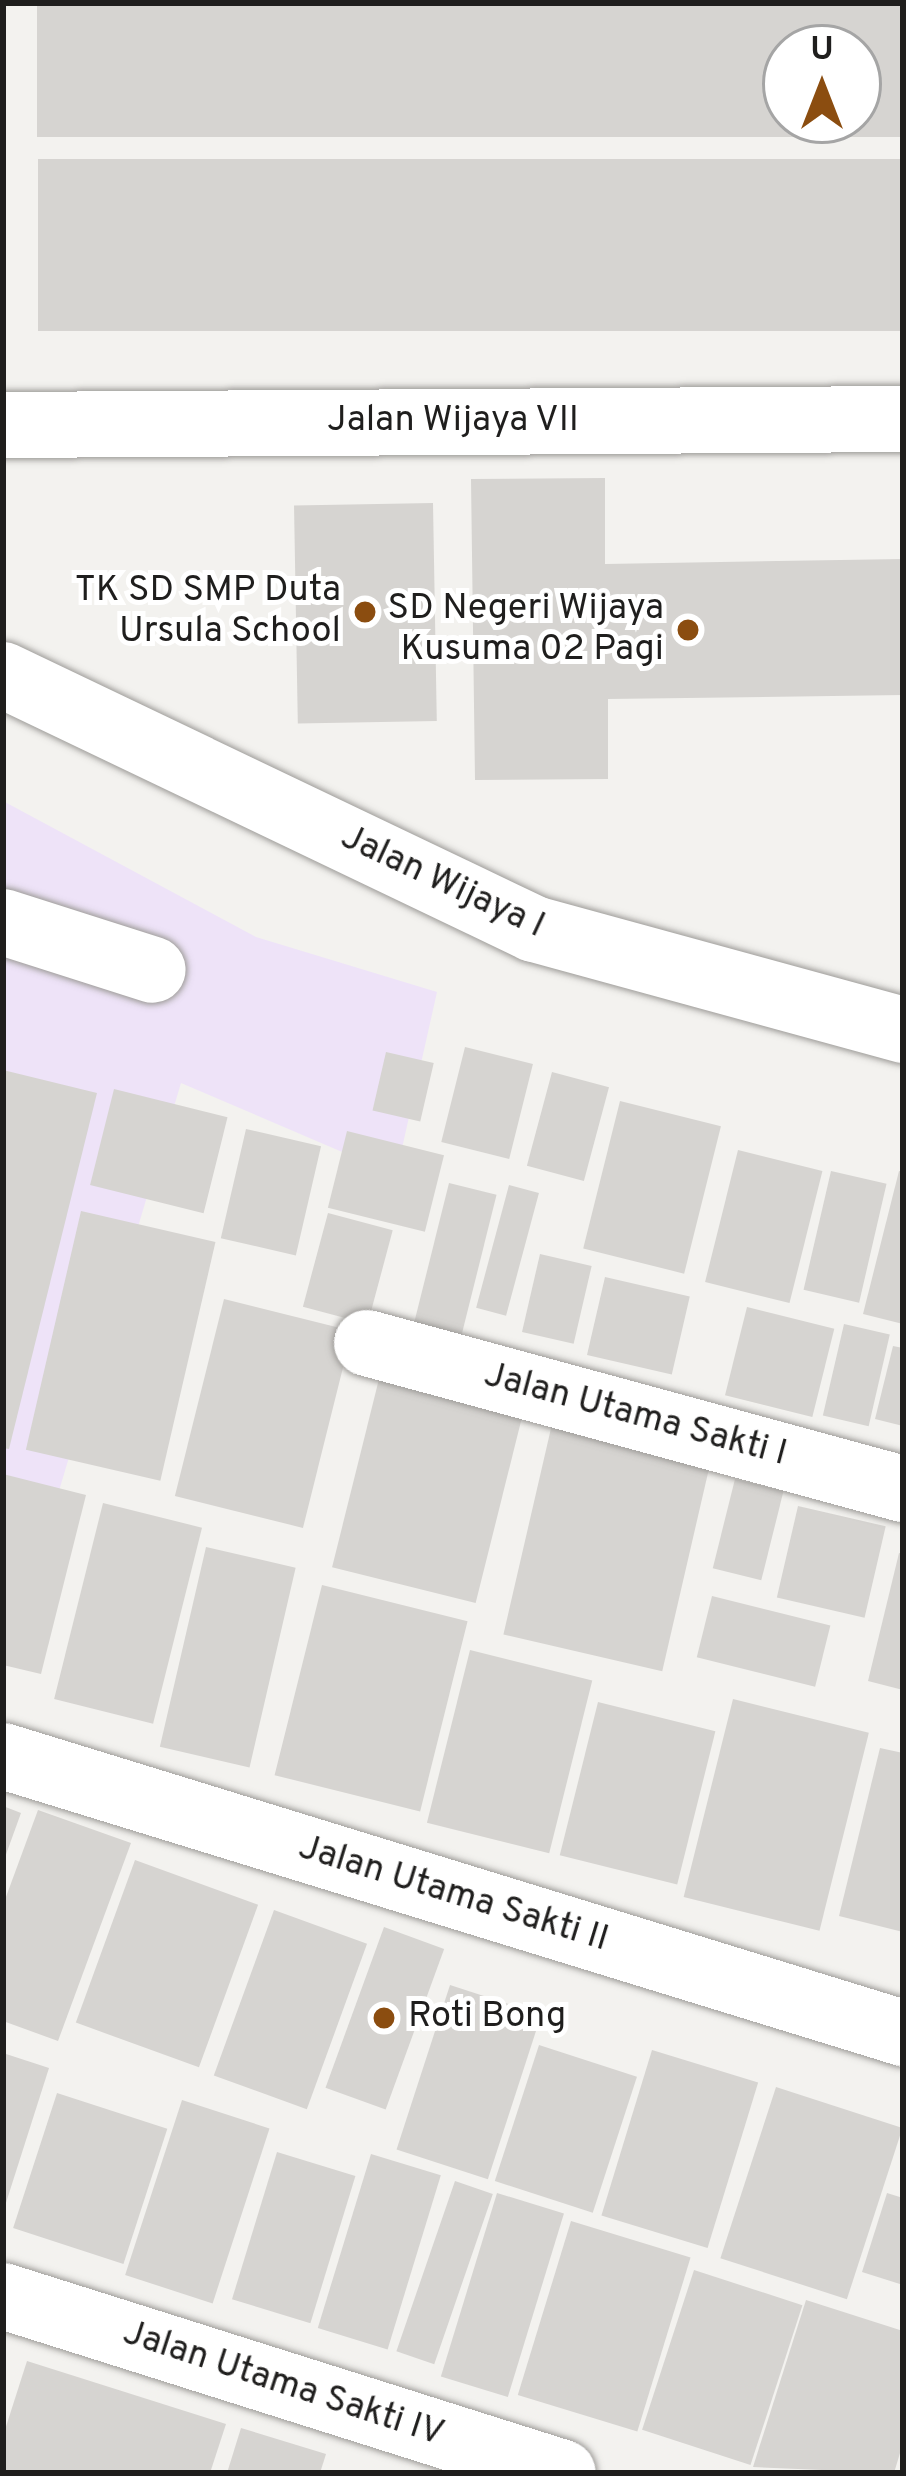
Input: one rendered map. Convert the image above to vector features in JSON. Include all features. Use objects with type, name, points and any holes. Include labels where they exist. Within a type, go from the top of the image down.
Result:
[{"type":"street","name":"Jalan Wijaya VII","points":[[3,425],[903,419]]},
{"type":"street","name":"Jalan Wijaya I","points":[[3,675],[534,929],[903,1030]]},
{"type":"street","points":[[3,922],[153,970]]},
{"type":"street","name":"Jalan Utama Sakti I","points":[[367,1343],[903,1489]]},
{"type":"street","name":"Jalan Utama Sakti II","points":[[3,1756],[903,2033]]},
{"type":"street","name":"Jalan Utama Sakti IV","points":[[3,2296],[563,2473]]},
{"type":"shaded area","points":[[3,801],[256,937],[437,992],[396,1175],[181,1083],[3,1678]]},
{"type":"building","points":[[37,6],[903,6],[903,137],[882,137],[882,24],[762,24],[762,137],[37,137]]},
{"type":"building","points":[[38,159],[903,159],[903,331],[38,331]]},
{"type":"building","name":"SD Negeri Wijaya Kusuma 02 Pagi","points":[[605,478],[605,564],[903,559],[903,695],[608,699],[608,779],[475,780],[471,479]]},
{"type":"building","name":"TK SD SMP Duta Ursula School","points":[[433,503],[437,721],[298,723],[294,505]]},
{"type":"building","points":[[465,1047],[533,1064],[509,1159],[441,1142]]},
{"type":"building","points":[[386,1052],[434,1063],[420,1121],[373,1110]]},
{"type":"building","points":[[3,1070],[97,1093],[9,1449],[3,1448]]},
{"type":"building","points":[[552,1072],[609,1087],[584,1181],[527,1166]]},
{"type":"building","points":[[114,1089],[228,1117],[204,1213],[90,1185]]},
{"type":"building","points":[[620,1101],[721,1126],[684,1274],[583,1248]]},
{"type":"building","points":[[246,1129],[321,1146],[296,1255],[221,1238]]},
{"type":"building","points":[[347,1131],[444,1155],[425,1232],[328,1208]]},
{"type":"building","points":[[738,1150],[822,1171],[790,1303],[705,1282]]},
{"type":"building","points":[[831,1171],[887,1184],[859,1303],[804,1290]]},
{"type":"building","points":[[899,1171],[903,1172],[903,1324],[863,1314]]},
{"type":"building","points":[[449,1183],[497,1195],[462,1335],[414,1323]]},
{"type":"building","points":[[509,1185],[539,1193],[506,1316],[476,1308]]},
{"type":"building","points":[[81,1211],[215,1242],[160,1481],[26,1450]]},
{"type":"building","points":[[328,1213],[393,1230],[368,1324],[303,1307]]},
{"type":"building","points":[[540,1254],[592,1266],[574,1344],[522,1332]]},
{"type":"building","points":[[605,1277],[690,1297],[672,1375],[587,1355]]},
{"type":"building","points":[[224,1299],[352,1331],[303,1528],[175,1496]]},
{"type":"building","points":[[747,1307],[834,1329],[812,1417],[725,1395]]},
{"type":"building","points":[[844,1324],[890,1335],[869,1426],[823,1416]]},
{"type":"building","points":[[893,1346],[903,1348],[903,1426],[875,1419]]},
{"type":"building","points":[[379,1379],[523,1415],[476,1603],[332,1567]]},
{"type":"building","points":[[552,1424],[711,1461],[662,1671],[503,1634]]},
{"type":"building","points":[[3,1474],[86,1495],[41,1674],[3,1665]]},
{"type":"building","points":[[735,1479],[784,1491],[761,1580],[713,1568]]},
{"type":"building","points":[[103,1503],[202,1528],[153,1724],[54,1699]]},
{"type":"building","points":[[798,1506],[886,1526],[865,1618],[777,1598]]},
{"type":"building","points":[[206,1547],[296,1568],[250,1767],[160,1747]]},
{"type":"building","points":[[899,1553],[903,1554],[903,1690],[868,1681]]},
{"type":"building","points":[[322,1585],[468,1621],[420,1811],[275,1775]]},
{"type":"building","points":[[712,1596],[830,1626],[815,1687],[697,1657]]},
{"type":"building","points":[[470,1650],[592,1680],[549,1853],[427,1823]]},
{"type":"building","points":[[733,1699],[869,1733],[819,1931],[684,1897]]},
{"type":"building","points":[[598,1702],[715,1731],[677,1885],[560,1855]]},
{"type":"building","points":[[880,1748],[903,1753],[903,1932],[839,1916]]},
{"type":"building","points":[[3,1806],[21,1813],[4,1860],[3,1860]]},
{"type":"building","points":[[38,1810],[131,1843],[58,2041],[3,2021],[3,1905]]},
{"type":"building","points":[[135,1860],[258,1905],[199,2067],[76,2023]]},
{"type":"building","points":[[274,1910],[367,1944],[307,2109],[214,2075]]},
{"type":"building","name":"Roti Bong","points":[[384,1927],[444,1949],[386,2110],[326,2088]]},
{"type":"building","points":[[450,1985],[541,2015],[488,2179],[397,2150]]},
{"type":"building","points":[[539,2045],[637,2077],[593,2213],[495,2181]]},
{"type":"building","points":[[652,2050],[758,2082],[708,2248],[601,2215]]},
{"type":"building","points":[[3,2053],[49,2068],[4,2209],[3,2209]]},
{"type":"building","points":[[776,2087],[902,2128],[847,2299],[720,2258]]},
{"type":"building","points":[[57,2093],[167,2129],[123,2264],[13,2228]]},
{"type":"building","points":[[182,2100],[269,2128],[213,2303],[125,2275]]},
{"type":"building","points":[[277,2152],[355,2176],[310,2323],[232,2299]]},
{"type":"building","points":[[371,2154],[441,2175],[388,2349],[318,2328]]},
{"type":"building","points":[[455,2181],[493,2194],[434,2364],[396,2351]]},
{"type":"building","points":[[497,2193],[564,2213],[508,2397],[441,2377]]},
{"type":"building","points":[[887,2193],[903,2198],[903,2285],[862,2272]]},
{"type":"building","points":[[571,2221],[691,2258],[637,2432],[518,2395]]},
{"type":"building","points":[[694,2270],[802,2305],[751,2465],[642,2430]]},
{"type":"building","points":[[806,2300],[903,2331],[903,2443],[894,2473],[753,2467]]},
{"type":"building","points":[[27,2361],[226,2424],[210,2473],[3,2473],[3,2436]]},
{"type":"building","points":[[241,2428],[326,2454],[320,2473],[227,2473]]},
{"type":"place","name":"TK SD SMP Duta Ursula School","points":[[365,612]]},
{"type":"place","name":"SD Negeri Wijaya Kusuma 02 Pagi","points":[[688,630]]},
{"type":"place","name":"Roti Bong","points":[[384,2018]]}]
